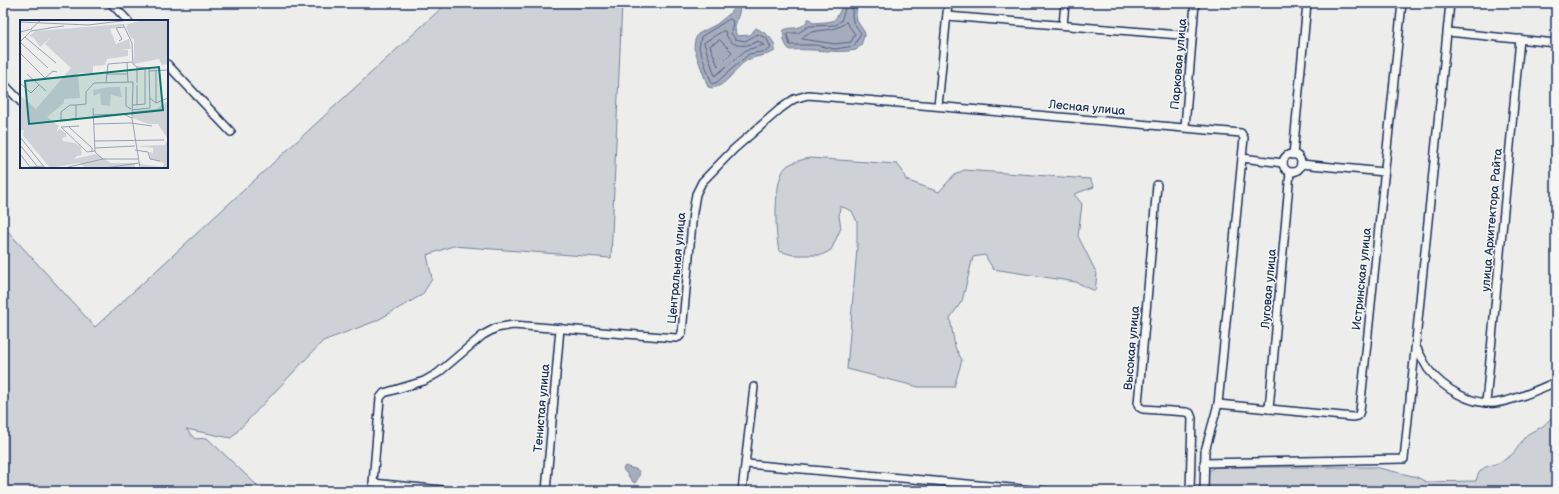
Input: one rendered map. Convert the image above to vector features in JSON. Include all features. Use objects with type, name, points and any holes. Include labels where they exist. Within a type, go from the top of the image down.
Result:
[{"type":"street","points":[[111,3],[127,20]]},
{"type":"street","points":[[938,106],[948,3]]},
{"type":"street","points":[[1063,25],[1065,3]]},
{"type":"street","name":"Парковая улица","points":[[1185,127],[1195,3]]},
{"type":"street","points":[[1293,155],[1307,3]]},
{"type":"street","name":"Истринская улица","points":[[1218,404],[1353,417],[1358,416],[1360,411],[1402,3]]},
{"type":"street","points":[[1204,463],[1404,459],[1450,3]]},
{"type":"street","points":[[947,16],[1192,36]]},
{"type":"street","points":[[1448,32],[1556,43]]},
{"type":"street","name":"улица Архитектора Райта","points":[[1486,403],[1520,40]]},
{"type":"street","points":[[168,65],[231,132]]},
{"type":"street","points":[[3,83],[20,101]]},
{"type":"street","name":"Центральная улица","points":[[452,491],[373,483],[378,402],[384,393],[424,381],[438,373],[482,335],[496,328],[513,325],[676,338],[679,337],[682,333],[696,194],[702,182],[734,149],[794,99],[808,95],[823,95],[938,106]]},
{"type":"street","name":"Лесная улица","points":[[938,106],[1241,133],[1244,138],[1242,158]]},
{"type":"street","points":[[1283,162],[1288,155],[1293,155],[1297,156],[1301,164]]},
{"type":"street","points":[[1204,491],[1204,463],[1209,435],[1218,404],[1242,158],[1283,162]]},
{"type":"street","points":[[1283,162],[1287,170],[1290,172],[1295,172],[1301,164]]},
{"type":"street","points":[[1301,164],[1384,172]]},
{"type":"street","name":"Луговая улица","points":[[1268,409],[1290,172]]},
{"type":"street","name":"Высокая улица","points":[[1157,185],[1138,404],[1139,407],[1143,409],[1186,412],[1190,414],[1192,418],[1190,491]]},
{"type":"street","name":"Тенистая улица","points":[[546,491],[560,328]]},
{"type":"street","points":[[1416,347],[1428,369],[1445,384],[1465,398],[1486,403],[1496,402],[1526,394],[1556,382]]},
{"type":"street","points":[[742,491],[744,468],[747,464],[754,386]]},
{"type":"street","points":[[747,464],[1045,491]]},
{"type":"shaded area","points":[[447,3],[622,3],[611,258],[453,246],[427,255],[432,279],[422,295],[376,321],[323,341],[231,438],[186,429],[195,439],[207,438],[263,491],[3,491],[3,226],[95,327]]},
{"type":"shaded area","points":[[809,158],[897,164],[902,170],[906,180],[939,192],[953,176],[964,170],[1090,179],[1094,187],[1074,194],[1082,204],[1078,236],[1097,274],[1095,291],[1076,282],[993,269],[985,255],[973,257],[962,301],[950,318],[955,347],[962,360],[954,387],[919,387],[847,369],[857,248],[857,222],[852,211],[840,206],[839,216],[841,228],[831,250],[822,255],[793,255],[779,251],[776,207],[779,183],[786,167],[797,161]]},
{"type":"shaded area","points":[[1556,412],[1556,491],[1208,491],[1207,472],[1215,467],[1375,467],[1417,477],[1426,482],[1476,481],[1480,471],[1504,460],[1511,455],[1526,436],[1543,426]]},
{"type":"water","points":[[843,3],[857,3],[857,21],[865,33],[861,45],[856,50],[790,50],[788,48],[785,44],[783,33],[784,30],[800,27],[806,23],[808,19],[810,19],[813,23],[833,20],[838,15]]},
{"type":"water","points":[[737,4],[740,5],[740,9],[735,28],[737,36],[750,35],[756,28],[772,40],[775,51],[747,60],[722,84],[713,88],[708,87],[694,48],[695,40],[698,34],[717,24],[728,15]]},
{"type":"water","points":[[625,466],[638,470],[639,474],[635,483],[623,469]]}]
